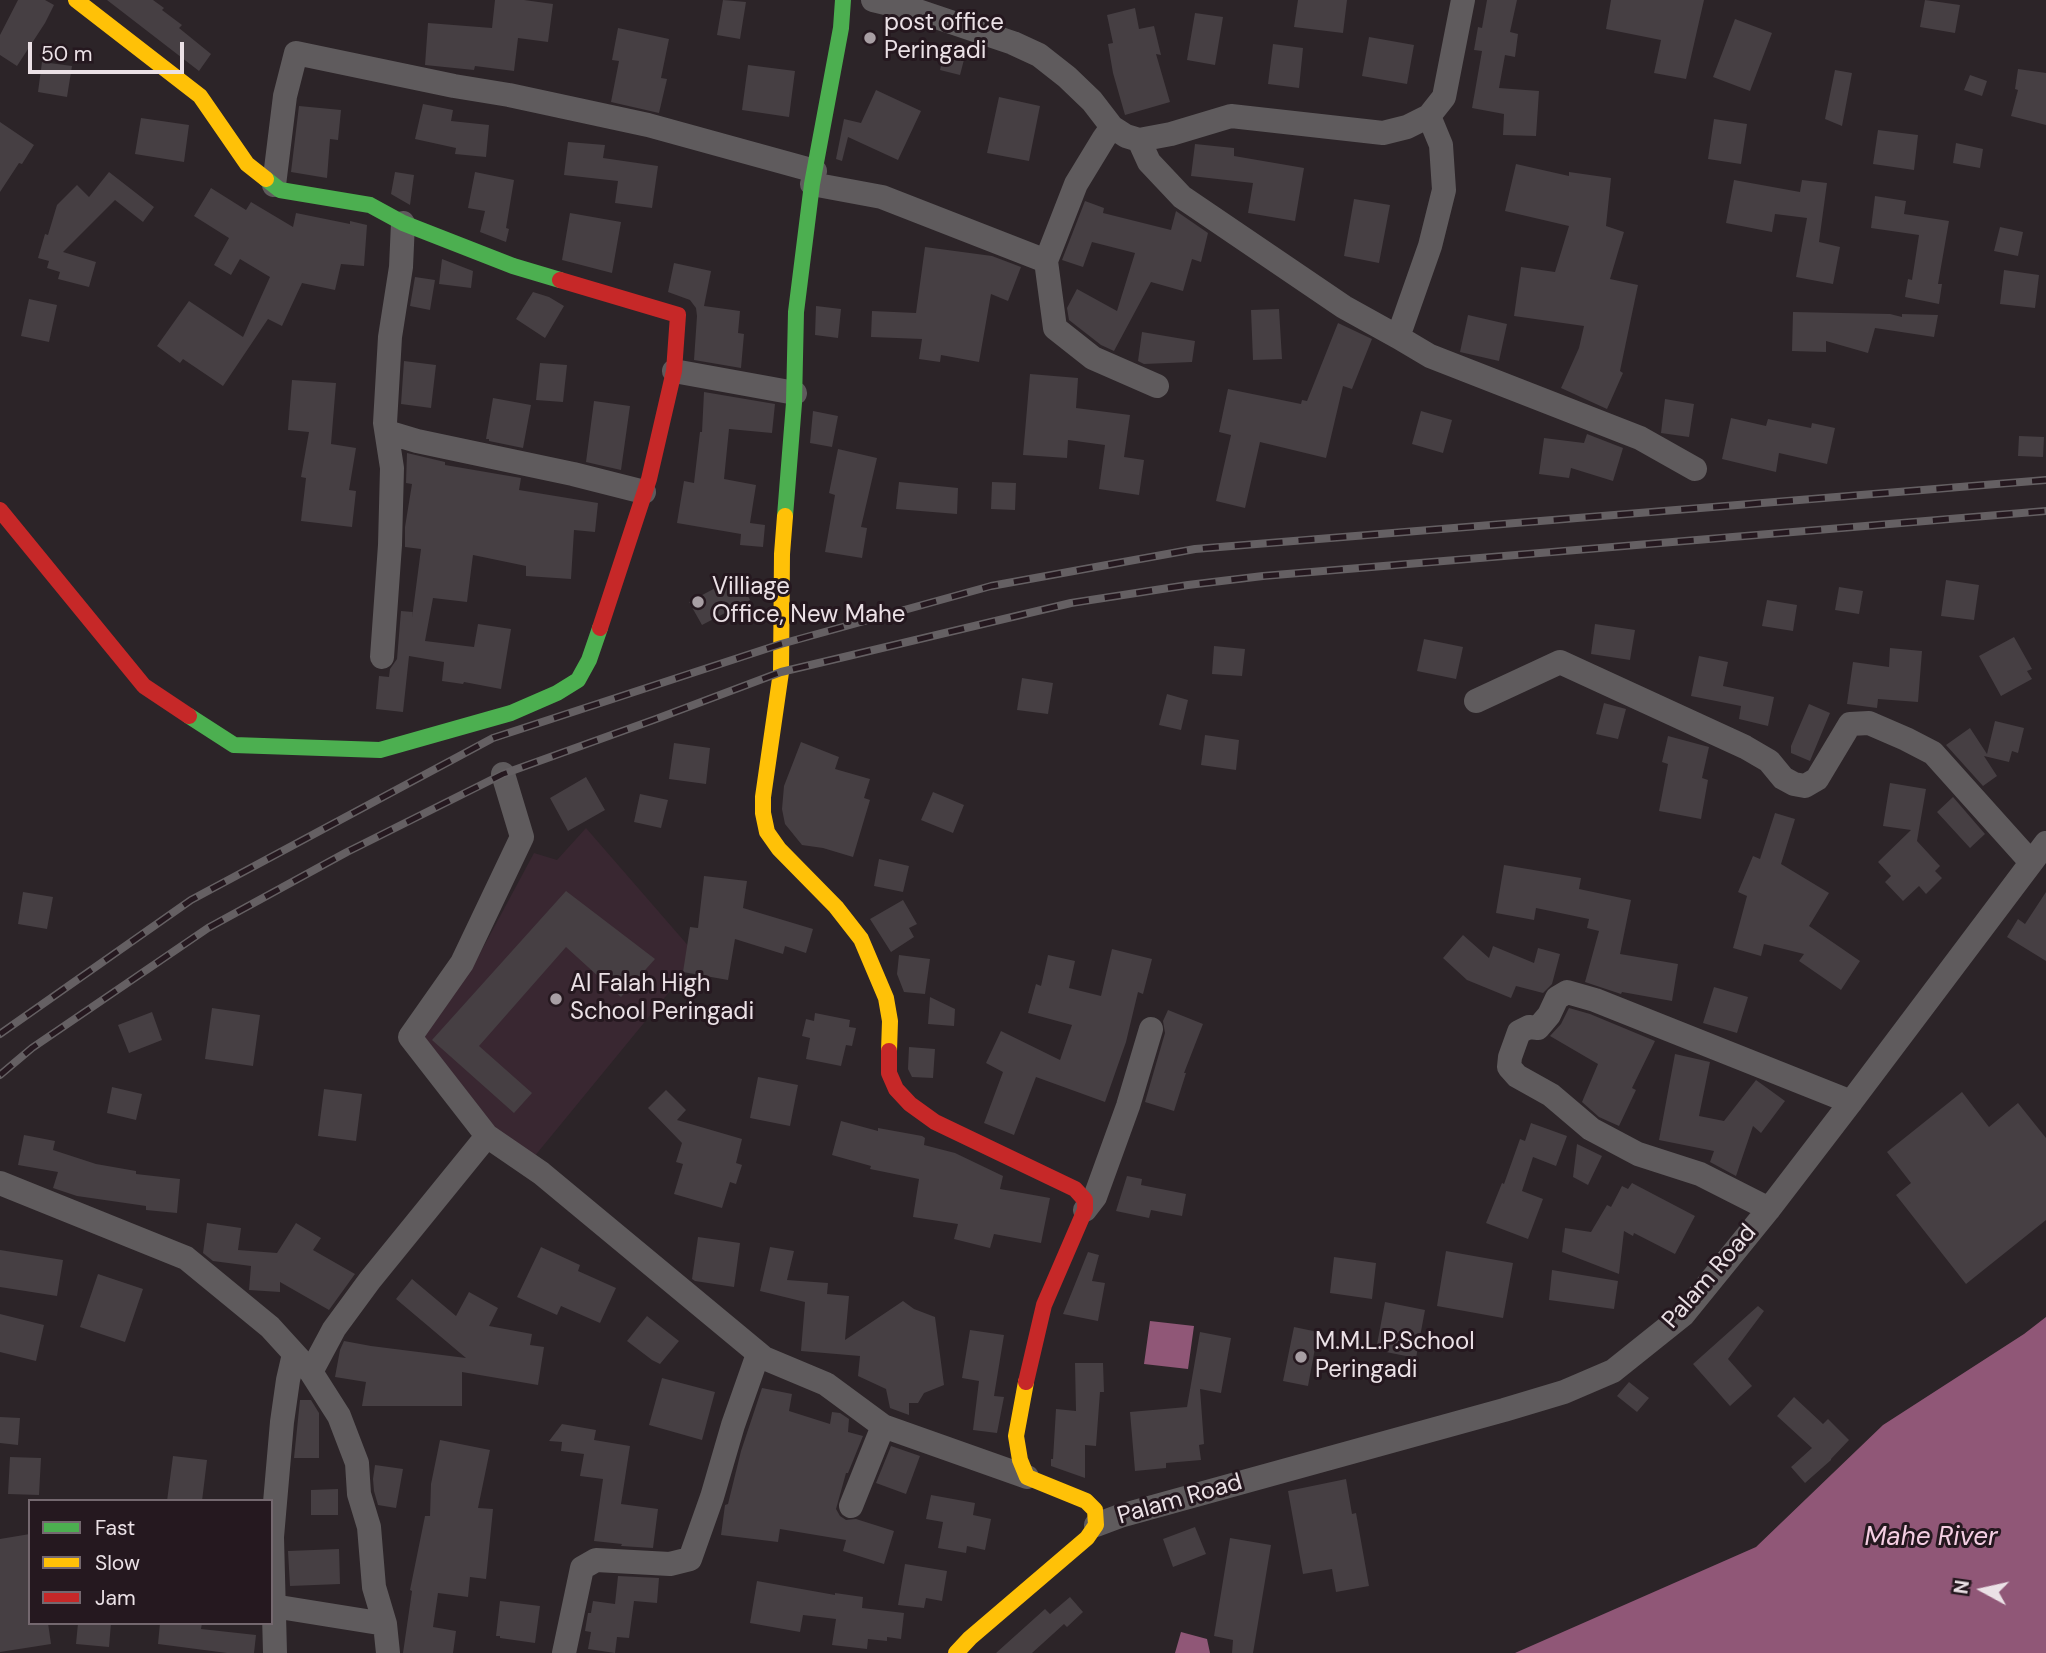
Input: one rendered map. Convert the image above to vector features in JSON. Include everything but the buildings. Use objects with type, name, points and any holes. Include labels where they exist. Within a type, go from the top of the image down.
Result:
[{"type":"street","points":[[0,510],[144,686],[234,746],[380,750],[511,713],[557,693],[578,680],[589,660],[645,492],[674,371],[678,315],[513,266],[403,222],[370,205],[280,190],[247,164],[200,96],[76,0]]},
{"type":"street","points":[[843,0],[841,28],[814,177],[796,312],[795,393],[782,554],[781,672],[763,813],[767,832],[779,849],[836,907],[861,939],[886,998],[890,1021],[889,1073],[896,1089],[910,1104],[935,1122],[1075,1189],[1085,1200],[1085,1210]]},
{"type":"street","points":[[873,0],[915,10],[1013,43],[1040,55],[1092,101],[1112,127],[1139,140],[1231,117],[1383,133],[1407,127],[1429,116],[1444,97],[1463,0]]},
{"type":"street","points":[[274,185],[285,96],[296,53],[648,125],[883,197],[1046,261]]},
{"type":"street","points":[[1398,337],[1430,246],[1444,190],[1441,145],[1429,116]]},
{"type":"street","points":[[1112,127],[1076,184],[1046,261],[1055,327],[1093,358],[1157,386]]},
{"type":"street","points":[[1139,140],[1149,162],[1182,197],[1344,307],[1430,356],[1640,438],[1695,469]]},
{"type":"street","points":[[382,657],[392,468],[385,423],[390,337],[401,267],[403,222]]},
{"type":"street","points":[[674,371],[795,393]]},
{"type":"street","points":[[387,432],[416,441],[645,492]]},
{"type":"street","points":[[1476,701],[1560,663],[1745,747],[1769,761],[1783,778],[1805,786],[1817,779],[1850,723],[1869,723],[1933,753],[2038,852]]},
{"type":"street","points":[[503,774],[522,837],[462,962],[410,1037],[487,1136],[541,1173],[764,1358],[826,1384],[883,1426],[1027,1477],[1086,1501],[1095,1510],[1096,1525],[1087,1538],[956,1653]]},
{"type":"street","name":"Palam Road","points":[[1096,1525],[1120,1516],[1504,1410],[1564,1392],[1613,1371],[1684,1315],[1851,1102],[2038,852]]},
{"type":"street","points":[[1769,1209],[1699,1174],[1638,1154],[1591,1129],[1551,1095],[1517,1076],[1509,1067],[1510,1056],[1520,1032],[1529,1027],[1538,1028],[1549,1015],[1557,998],[1567,992],[1595,1000],[1851,1102]]},
{"type":"street","points":[[1027,1477],[1020,1460],[1016,1436],[1044,1305],[1085,1210],[1095,1197],[1128,1106],[1151,1029]]},
{"type":"street","points":[[311,1373],[334,1329],[370,1280],[487,1136]]},
{"type":"street","points":[[0,1183],[186,1258],[270,1327],[311,1373],[339,1416],[357,1463],[359,1494],[369,1527],[374,1587],[385,1624],[388,1653]]},
{"type":"street","points":[[564,1653],[582,1568],[596,1560],[670,1563],[690,1559],[758,1353]]},
{"type":"street","points":[[273,1526],[282,1422],[294,1354]]},
{"type":"street","points":[[850,1506],[883,1426]]},
{"type":"street","points":[[275,1653],[273,1606],[385,1624]]},
{"type":"shaded area","name":"Al Falah High School Peringadi","points":[[586,828],[698,957],[534,1157],[495,1131],[421,1040],[477,959],[534,853],[557,860]]},
{"type":"water","name":"Mahe River","points":[[2046,1317],[2046,1653],[1515,1653],[1756,1547],[1883,1425]]},
{"type":"water","points":[[1150,1321],[1194,1326],[1188,1369],[1144,1364]]},
{"type":"water","points":[[1181,1632],[1207,1639],[1210,1653],[1175,1653]]},
{"type":"railway","points":[[0,1034],[191,900],[493,738],[781,644],[991,586],[1195,549],[2046,480]]},
{"type":"railway","points":[[0,1075],[32,1048],[208,928],[347,852],[503,774],[781,672],[1071,603],[1188,585],[1263,576],[2046,511]]},
{"type":"traffic: fast","points":[[785,516],[794,403],[796,312],[812,184],[841,28],[843,0]]},
{"type":"traffic: fast","points":[[266,179],[280,190],[370,205],[403,223],[513,266],[560,280]]},
{"type":"traffic: fast","points":[[189,716],[234,745],[380,750],[511,713],[557,693],[578,680],[589,660],[600,628]]},
{"type":"traffic: slow","points":[[76,0],[200,96],[247,164],[266,179]]},
{"type":"traffic: slow","points":[[785,516],[781,672],[763,813],[767,832],[779,849],[836,907],[861,939],[886,998],[890,1021],[889,1051]]},
{"type":"traffic: slow","points":[[956,1653],[1087,1538],[1096,1525],[1095,1510],[1086,1501],[1027,1477],[1020,1460],[1016,1436],[1026,1382]]},
{"type":"traffic: jam","points":[[560,280],[678,315],[674,371],[649,479],[600,628]]},
{"type":"traffic: jam","points":[[0,510],[144,686],[189,716]]},
{"type":"traffic: jam","points":[[889,1051],[889,1073],[896,1089],[910,1104],[935,1122],[1075,1189],[1085,1200],[1085,1210],[1044,1305],[1026,1382]]},
{"type":"place","name":"post office Peringadi","points":[[870,38]]},
{"type":"place","name":"Villiage Office, New Mahe","points":[[698,602]]},
{"type":"place","name":"Al Falah High School Peringadi","points":[[556,999]]},
{"type":"place","name":"M.M.L.P.School Peringadi","points":[[1301,1357]]}]
